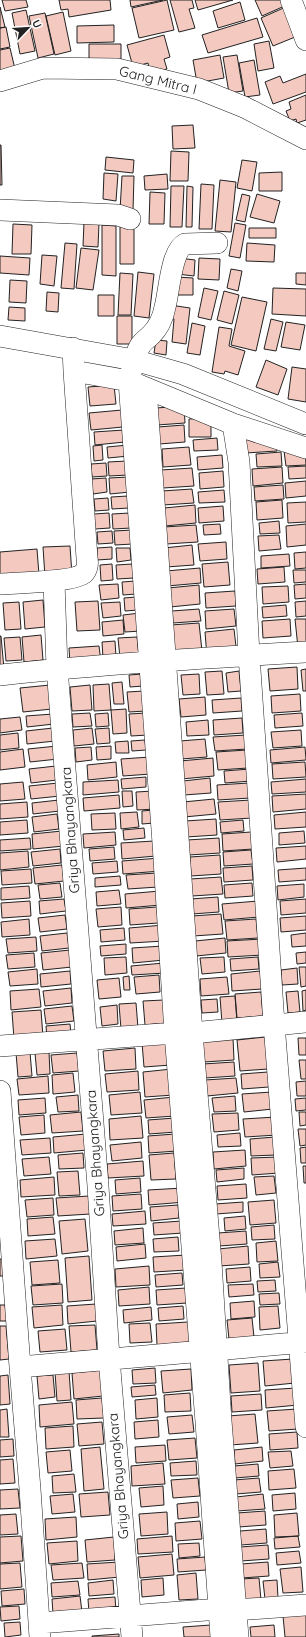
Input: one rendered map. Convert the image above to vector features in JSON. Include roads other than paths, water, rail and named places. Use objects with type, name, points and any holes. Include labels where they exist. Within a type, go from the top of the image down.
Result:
[{"type":"street","points":[[291,0],[306,40]]},
{"type":"street","name":"Gang Mitra I","points":[[0,81],[43,68],[117,69],[199,89],[244,107],[306,139]]},
{"type":"street","points":[[0,210],[118,215],[130,219]]},
{"type":"street","points":[[217,243],[185,244],[181,246],[178,251],[170,279],[166,307],[161,321],[153,333],[141,345],[134,360],[159,661],[183,1033],[209,1349],[227,1610],[221,1637]]},
{"type":"street","points":[[0,336],[134,360],[183,374],[306,424]]},
{"type":"street","points":[[0,584],[54,581],[80,576],[86,570],[88,564],[73,348]]},
{"type":"street","points":[[74,371],[137,385],[233,424],[306,448]]},
{"type":"street","points":[[233,424],[239,462],[249,655],[274,1024],[303,1342],[306,1427]]},
{"type":"street","name":"Griya Bhayangkara","points":[[54,581],[57,668],[98,1186],[109,1358],[132,1637]]},
{"type":"street","points":[[0,675],[57,668],[306,652]]},
{"type":"street","points":[[0,1046],[183,1033],[306,1022]]},
{"type":"street","points":[[0,1091],[39,1630],[130,1616],[306,1605]]},
{"type":"street","points":[[20,1367],[209,1349],[303,1342]]},
{"type":"street","points":[[227,1610],[238,1637]]}]
